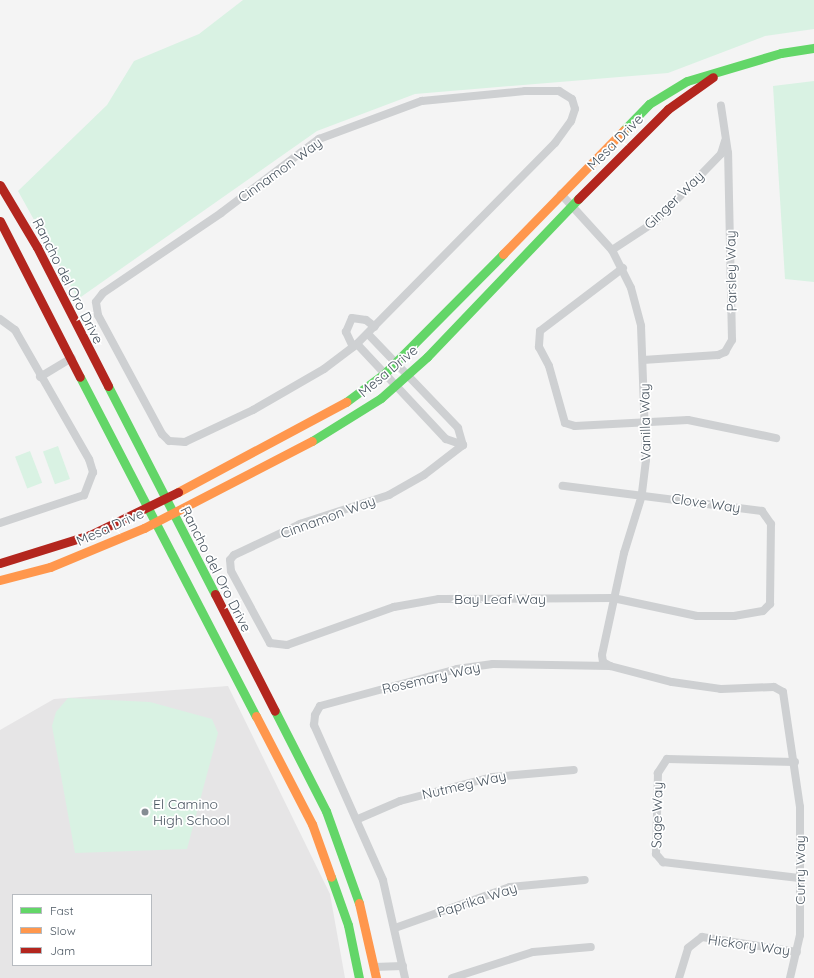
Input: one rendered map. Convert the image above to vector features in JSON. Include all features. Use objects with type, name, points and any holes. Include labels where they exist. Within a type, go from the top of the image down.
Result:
[{"type":"main road","name":"Mesa Drive","points":[[0,563],[90,535],[165,499],[313,422],[385,373],[649,104],[687,81],[719,73],[781,53],[814,48]]},
{"type":"main road","name":"Mesa Drive","points":[[0,580],[91,552],[173,514],[325,434],[397,385],[668,109],[719,73]]},
{"type":"main road","name":"Rancho del Oro Drive","points":[[0,186],[37,247],[107,387],[326,811],[363,916],[376,978]]},
{"type":"main road","points":[[0,221],[41,297],[312,824],[348,925],[359,978]]},
{"type":"main road","points":[[41,297],[77,346],[87,347]]},
{"type":"main road","points":[[72,358],[85,363],[107,387]]},
{"type":"street","name":"Cinnamon Way","points":[[559,90],[572,99],[575,109],[571,121],[555,143],[375,327],[355,346],[324,369],[253,410],[185,442],[169,441],[98,315],[96,302],[103,293],[221,213],[319,139],[422,101],[559,90]]},
{"type":"street","name":"Parsley Way","points":[[643,360],[718,355],[725,352],[732,340],[725,140],[721,106]]},
{"type":"street","name":"Ginger Way","points":[[612,250],[656,221],[721,154],[725,140]]},
{"type":"street","name":"Vanilla Way","points":[[561,194],[573,205],[612,250],[623,268],[641,326],[647,423],[642,495],[613,598],[602,655],[603,662],[610,666]]},
{"type":"street","points":[[623,268],[582,296],[540,336],[539,347],[549,366],[565,423],[575,426],[708,422],[776,438]]},
{"type":"street","points":[[375,327],[366,320],[352,318],[346,332],[355,346],[397,385],[446,439],[463,445]]},
{"type":"street","points":[[0,319],[15,330],[40,377],[89,459],[91,484],[84,495],[72,501],[0,523]]},
{"type":"street","points":[[368,334],[458,428],[463,445]]},
{"type":"street","points":[[40,377],[72,358]]},
{"type":"street","name":"Cinnamon Way","points":[[246,603],[231,572],[230,560],[234,554],[300,524],[389,495],[424,475],[463,445]]},
{"type":"street","name":"Clove Way","points":[[563,486],[762,511],[771,524],[773,595]]},
{"type":"street","name":"Bay Leaf Way","points":[[246,603],[265,639],[278,646],[394,607],[439,599],[613,598],[697,616],[734,616],[762,611],[770,604],[773,595]]},
{"type":"street","name":"Rosemary Way","points":[[405,978],[383,880],[358,819],[314,725],[320,706],[458,669],[493,664],[610,666],[721,689],[774,687],[783,692],[787,702],[795,762]]},
{"type":"street","name":"Sage Way","points":[[795,762],[758,764],[667,759],[658,773],[656,854],[663,862],[799,878]]},
{"type":"street","name":"Curry Way","points":[[790,978],[797,952],[799,878],[800,807],[795,762]]},
{"type":"street","name":"Nutmeg Way","points":[[358,819],[400,801],[492,777],[574,770]]},
{"type":"street","name":"Paprika Way","points":[[395,928],[510,887],[585,880]]},
{"type":"street","name":"Hickory Way","points":[[679,978],[688,948],[702,937],[797,952]]},
{"type":"street","points":[[452,978],[533,952],[591,947]]},
{"type":"street","points":[[374,967],[403,966]]},
{"type":"shaded area","name":"El Camino High School","points":[[228,686],[330,894],[345,978],[0,978],[0,730],[54,699]]},
{"type":"green space","points":[[243,0],[814,0],[814,29],[765,36],[668,73],[415,94],[317,131],[78,299],[18,191],[107,105],[134,61],[199,34]]},
{"type":"green space","points":[[814,81],[814,282],[785,279],[773,86]]},
{"type":"green space","points":[[58,446],[70,479],[55,484],[43,451]]},
{"type":"green space","points":[[30,451],[42,483],[27,488],[15,457]]},
{"type":"green space","points":[[68,698],[150,702],[212,719],[218,733],[187,849],[75,853],[52,726],[56,712]]},
{"type":"traffic: fast","points":[[624,130],[649,104],[687,81],[781,53],[814,48]]},
{"type":"traffic: fast","points":[[312,441],[381,398],[427,357],[578,199]]},
{"type":"traffic: fast","points":[[346,402],[385,373],[503,254]]},
{"type":"traffic: fast","points":[[80,377],[256,716]]},
{"type":"traffic: fast","points":[[108,386],[215,594]]},
{"type":"traffic: fast","points":[[275,711],[326,811],[359,903]]},
{"type":"traffic: fast","points":[[331,877],[348,925],[359,978]]},
{"type":"traffic: slow","points":[[503,254],[624,130]]},
{"type":"traffic: slow","points":[[178,492],[346,402]]},
{"type":"traffic: slow","points":[[0,580],[50,567],[144,528],[312,441]]},
{"type":"traffic: slow","points":[[256,716],[312,824],[331,877]]},
{"type":"traffic: slow","points":[[359,903],[376,978]]},
{"type":"traffic: jam","points":[[578,199],[668,109],[713,77]]},
{"type":"traffic: jam","points":[[0,185],[37,247],[108,386]]},
{"type":"traffic: jam","points":[[0,221],[80,377]]},
{"type":"traffic: jam","points":[[0,563],[90,535],[178,492]]},
{"type":"traffic: jam","points":[[215,594],[275,711]]},
{"type":"place","name":"El Camino High School","points":[[145,812]]}]
